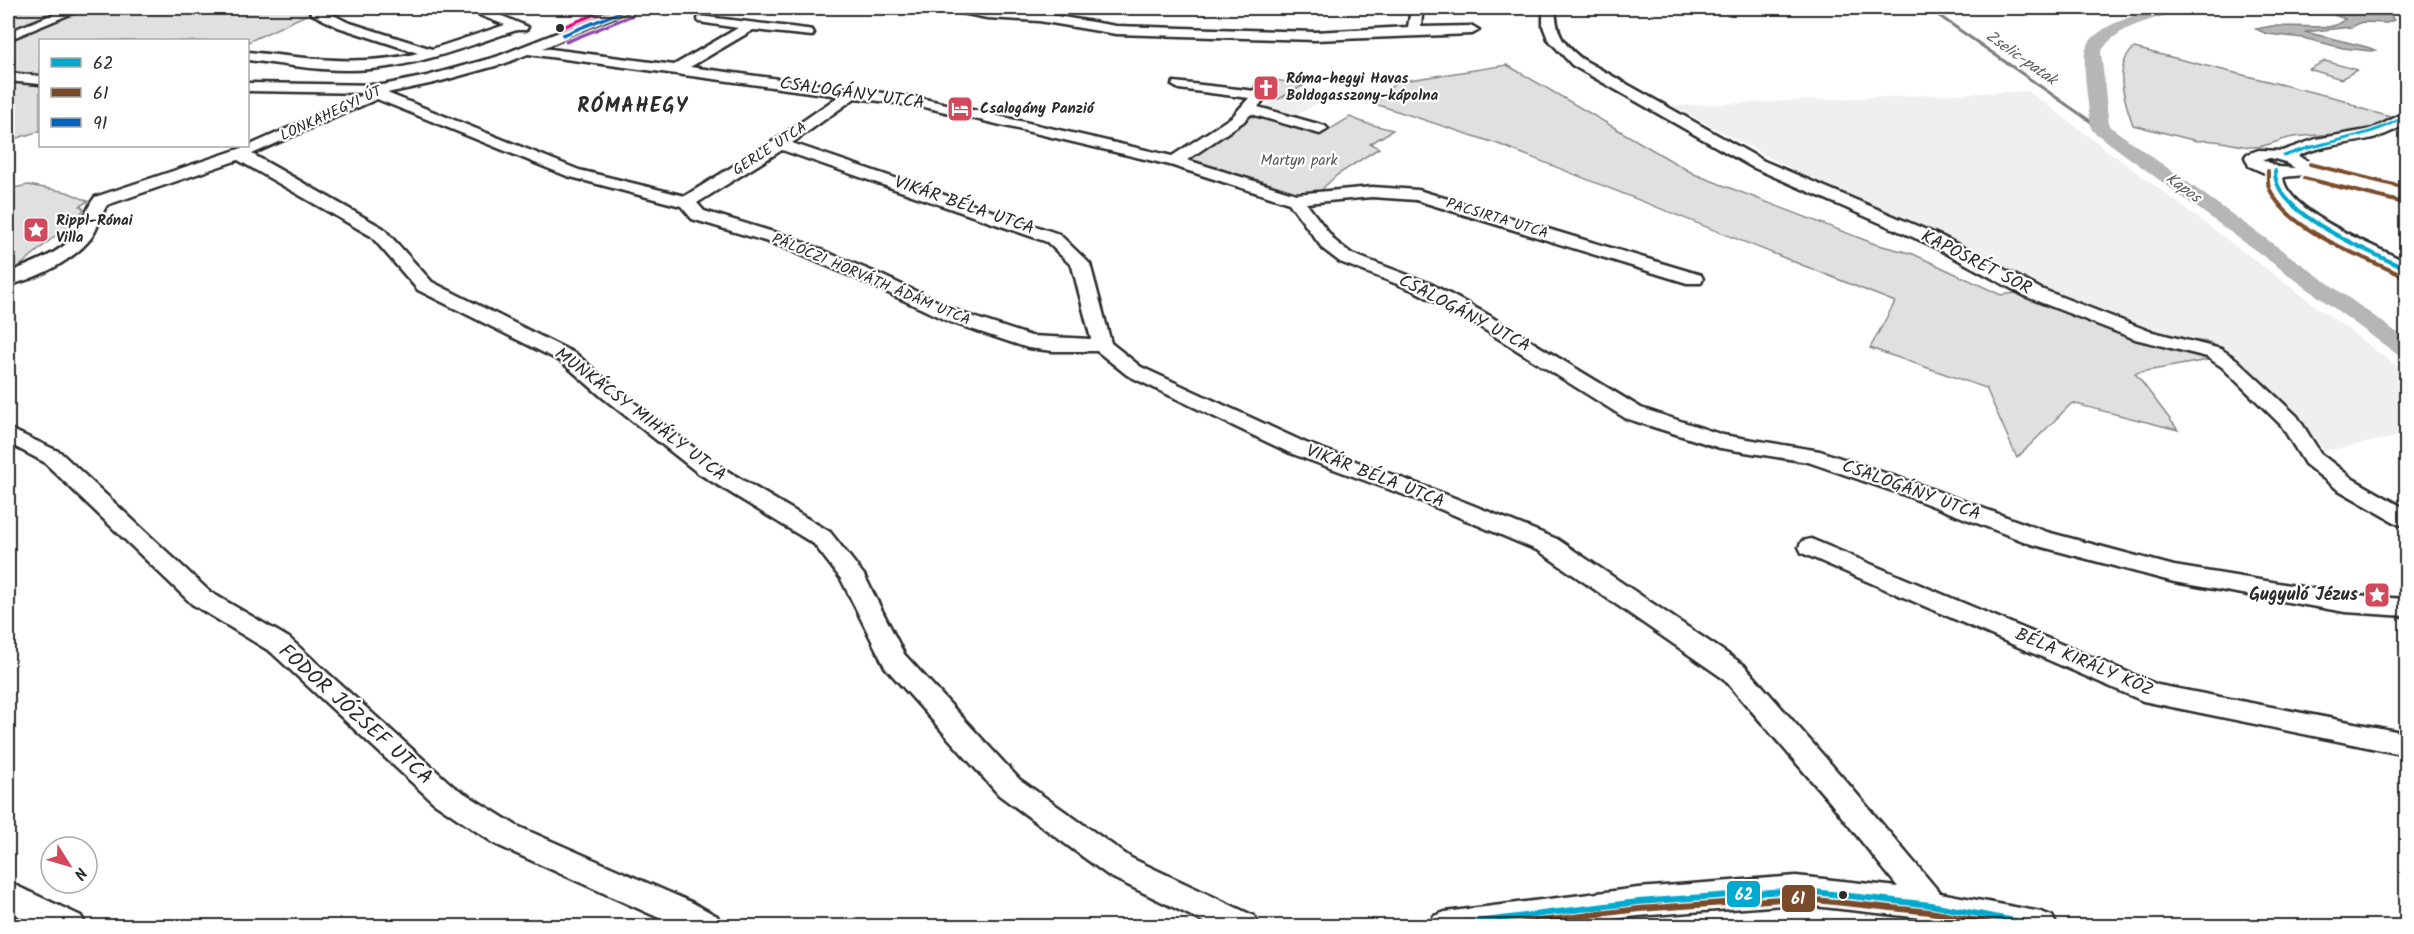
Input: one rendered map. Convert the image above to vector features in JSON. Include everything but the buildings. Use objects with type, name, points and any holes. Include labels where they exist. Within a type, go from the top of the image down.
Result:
[{"type":"street","points":[[8,36],[79,8]]},
{"type":"street","points":[[473,8],[553,39]]},
{"type":"street","name":"LONKAHEGYI ÚT","points":[[8,280],[73,246],[84,235],[100,201],[240,154],[327,119],[380,92],[467,71],[528,50],[630,8]]},
{"type":"street","points":[[955,8],[987,14],[1061,20],[1116,30],[1315,36],[1472,30]]},
{"type":"street","points":[[1411,8],[1416,15],[1414,32]]},
{"type":"street","name":"KAPOSRÉT SOR","points":[[1549,8],[1549,31],[1558,46],[1576,62],[1758,164],[1937,241],[2034,293],[2142,334],[2214,353],[2229,363],[2289,421],[2313,459],[2345,484],[2406,519]]},
{"type":"street","points":[[316,10],[354,28],[398,39],[428,52]]},
{"type":"street","points":[[704,19],[807,33]]},
{"type":"street","points":[[249,56],[354,66],[390,62],[517,26]]},
{"type":"street","points":[[676,70],[750,26]]},
{"type":"street","name":"CSALOGÁNY UTCA","points":[[528,50],[921,102],[1175,161],[1295,199],[1329,244],[1346,258],[1422,287],[1476,316],[1634,414],[1720,441],[1812,456],[1915,491],[2039,538],[2174,574],[2345,603],[2405,610]]},
{"type":"street","points":[[8,77],[39,80]]},
{"type":"street","points":[[1175,161],[1250,109],[1260,95],[1179,86]]},
{"type":"street","points":[[249,87],[380,92]]},
{"type":"street","name":"PÁLÓCZI HORVÁTH ÁDÁM UTCA","points":[[380,92],[573,172],[687,202],[698,215],[784,242],[874,279],[957,318],[1028,342],[1053,345],[1102,345]]},
{"type":"street","name":"GERLE UTCA","points":[[687,202],[780,144],[851,94]]},
{"type":"street","points":[[1250,109],[1320,129]]},
{"type":"street","points":[[2406,116],[2382,133],[2324,140],[2294,150],[2279,163],[2273,176],[2274,184],[2292,206],[2327,228],[2406,269]]},
{"type":"street","name":"VIKÁR BÉLA UTCA","points":[[780,144],[1053,238],[1081,264],[1102,345],[1134,370],[1298,448],[1429,496],[1548,545],[1734,672],[1840,794],[1931,905]]},
{"type":"street","name":"MUNKÁCSY MIHÁLY UTCA","points":[[240,154],[378,232],[413,275],[425,286],[569,358],[609,393],[705,468],[822,538],[852,575],[894,660],[1009,786],[1120,867],[1243,927]]},
{"type":"street","points":[[2279,163],[2295,173],[2304,170],[2406,196]]},
{"type":"street","name":"PACSIRTA UTCA","points":[[1295,199],[1376,192],[1418,195],[1694,279]]},
{"type":"street","name":"FODOR JÓZSEF UTCA","points":[[8,435],[52,456],[92,497],[201,598],[280,645],[443,794],[506,835],[681,912],[705,927]]},
{"type":"street","name":"BÉLA KIRÁLY KÖZ","points":[[1811,547],[2153,694],[2406,744]]},
{"type":"street","points":[[1445,927],[1638,902],[1796,890],[1931,905],[2041,927]]},
{"type":"street","points":[[8,896],[70,927]]},
{"type":"shaded area","points":[[2362,6],[2381,10],[2394,20],[2387,23],[2362,22],[2351,27],[2305,32],[2375,50],[2371,51],[2343,48],[2303,38],[2267,34],[2256,29],[2272,26],[2328,27],[2345,19],[2329,13],[2325,8]]},
{"type":"shaded area","points":[[1302,86],[1320,91],[1325,99],[1292,118],[1261,108]]},
{"type":"shaded area","points":[[2028,91],[2406,373],[2406,435],[2325,451],[2301,422],[2230,357],[2039,290],[1948,239],[1778,162],[1673,106]]},
{"type":"green space","points":[[8,8],[321,8],[249,42],[249,39],[39,39],[39,131],[8,141]]},
{"type":"green space","points":[[2134,48],[2344,100],[2359,108],[2394,118],[2383,125],[2358,132],[2294,137],[2253,147],[2197,141],[2133,125],[2124,96],[2122,75],[2127,56]]},
{"type":"green space","points":[[2325,61],[2357,70],[2341,79],[2309,69]]},
{"type":"green space","points":[[1507,65],[1694,174],[1875,244],[1913,254],[2001,295],[2039,290],[2175,339],[2209,342],[2230,356],[2135,373],[2178,430],[2072,403],[2017,458],[1986,388],[1870,348],[1895,302],[1498,144],[1375,104],[1396,82]]},
{"type":"green space","points":[[1259,77],[1304,85],[1279,99],[1251,92]]},
{"type":"green space","name":"Martyn park","points":[[1253,111],[1324,133],[1350,117],[1393,130],[1370,144],[1379,148],[1337,175],[1323,188],[1323,196],[1295,196],[1189,162],[1187,157]]},
{"type":"green space","name":"Rippl-Rónai Villa","points":[[28,185],[67,192],[88,201],[80,206],[84,209],[73,225],[55,236],[8,276],[8,189]]},
{"type":"waterway","name":"Zselic-patak","points":[[1928,8],[2100,128]]},
{"type":"waterway","name":"Kapos","points":[[2175,8],[2128,22],[2107,34],[2099,42],[2093,52],[2100,128],[2406,350]]},
{"type":"transit line","points":[[560,28],[611,8]]},
{"type":"transit line","name":"91","points":[[563,35],[630,8]]},
{"type":"transit line","points":[[566,42],[633,15]]},
{"type":"transit line","name":"62","points":[[2284,156],[2299,150],[2362,136],[2392,125],[2406,116]]},
{"type":"transit line","name":"61","points":[[2310,164],[2406,188]]},
{"type":"transit line","name":"61","points":[[2268,171],[2270,190],[2280,204],[2294,217],[2329,240],[2403,276]]},
{"type":"transit line","name":"62","points":[[2275,171],[2276,185],[2283,197],[2296,209],[2334,233],[2406,269]]},
{"type":"transit line","name":"61","points":[[2304,178],[2404,203]]},
{"type":"transit line","name":"62","points":[[1445,926],[1638,902],[1796,890],[1931,905],[2041,926]]},
{"type":"transit line","name":"61","points":[[1502,926],[1639,909],[1796,898],[1930,912],[2004,926]]},
{"type":"place","name":"Róma-hegyi Havas Boldogasszony-kápolna","points":[[1266,88]]},
{"type":"place","name":"Csalogány Panzió","points":[[960,109]]},
{"type":"place","name":"Rippl-Rónai Villa","points":[[36,230]]},
{"type":"place","name":"Gugyuló Jézus","points":[[2377,595]]},
{"type":"district","name":"RÓMAHEGY","points":[[633,107]]}]
